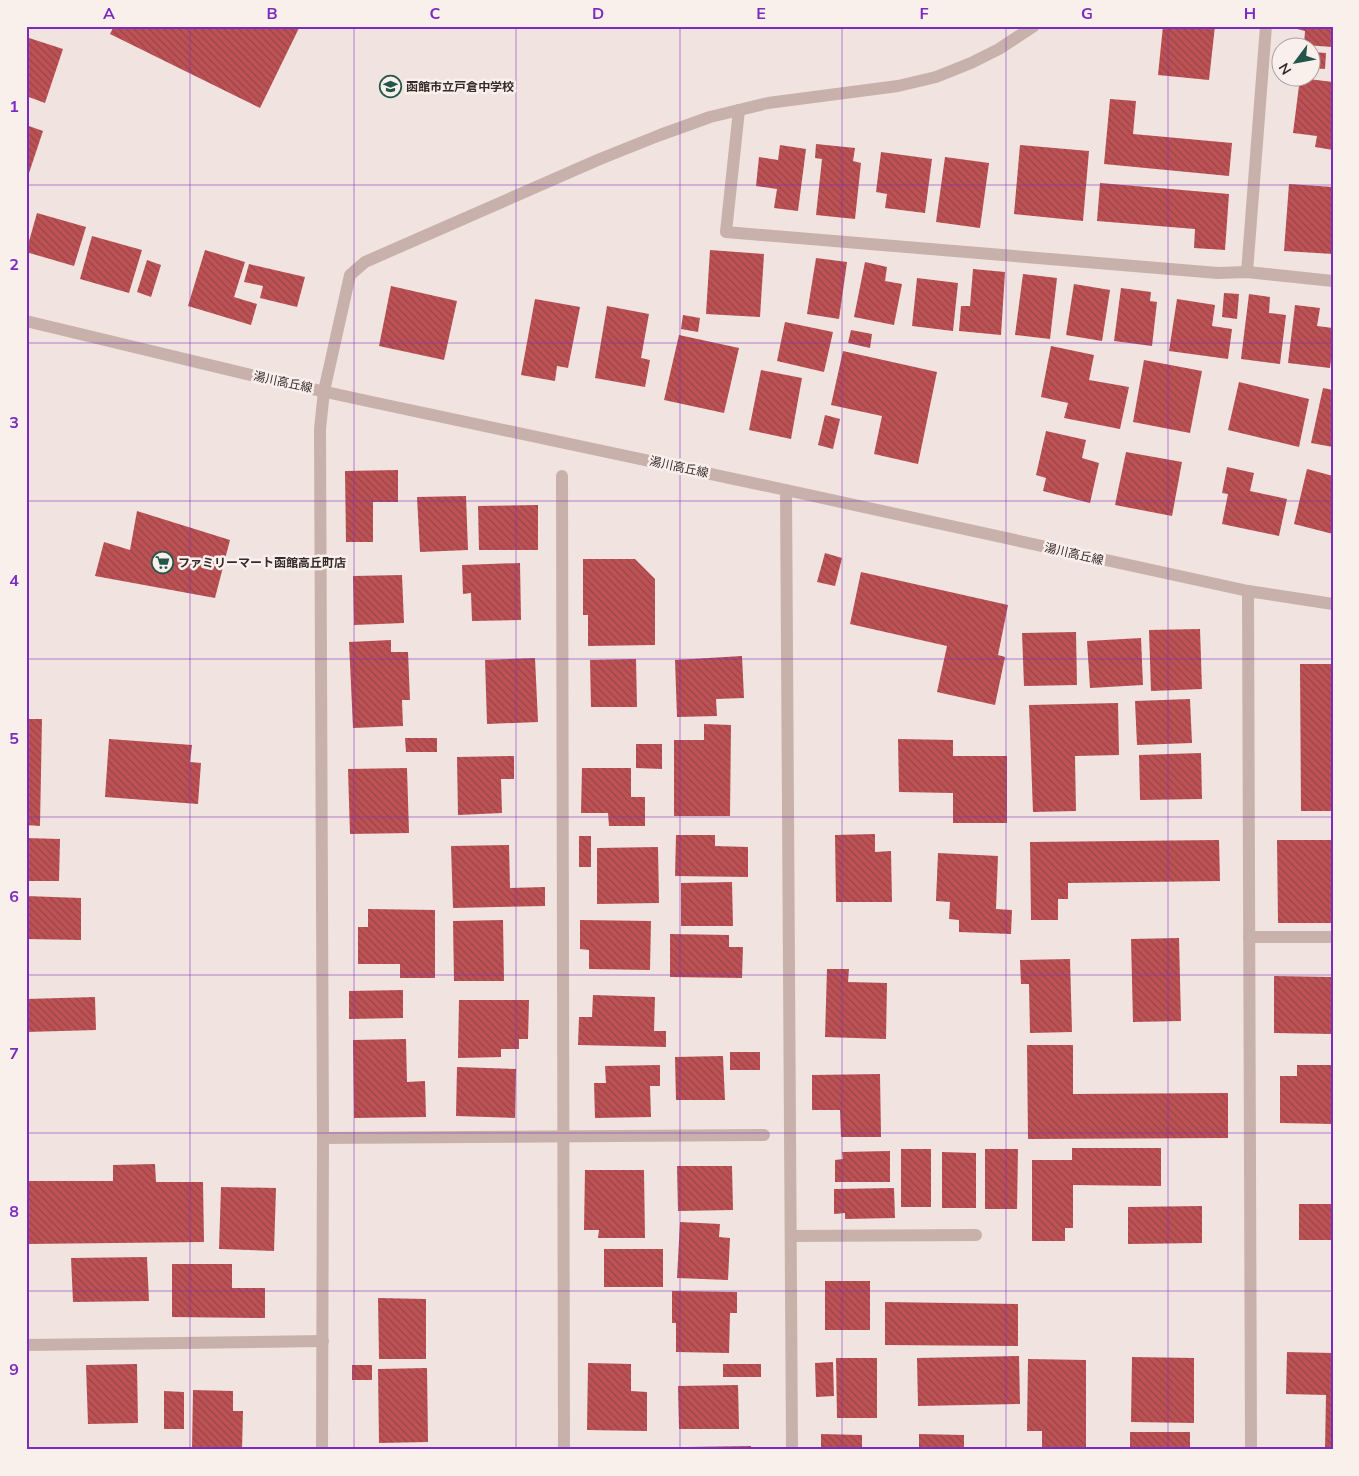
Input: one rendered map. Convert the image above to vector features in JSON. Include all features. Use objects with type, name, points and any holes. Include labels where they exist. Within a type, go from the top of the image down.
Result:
[{"type":"street","points":[[322,1450],[323,1138],[320,429],[324,391],[350,275],[365,262],[660,135],[710,117],[768,103],[898,86],[936,76],[971,63],[999,49],[1034,26]]},
{"type":"street","points":[[1247,272],[1266,26]]},
{"type":"street","points":[[738,110],[726,232],[1218,273],[1247,272],[1333,280]]},
{"type":"street","name":"湯川高丘線","points":[[26,322],[280,382],[786,490],[1248,592],[1333,604]]},
{"type":"street","points":[[562,476],[564,1450]]},
{"type":"street","points":[[786,490],[792,1450]]},
{"type":"street","points":[[1248,592],[1248,937],[1252,1450]]},
{"type":"street","points":[[1248,937],[1333,937]]},
{"type":"street","points":[[323,1138],[764,1135]]},
{"type":"street","points":[[791,1236],[976,1235]]},
{"type":"street","points":[[26,1345],[323,1341]]},
{"type":"building","points":[[114,26],[300,26],[260,108],[110,34]]},
{"type":"building","points":[[1163,26],[1215,26],[1209,80],[1158,75]]},
{"type":"building","points":[[1297,26],[1333,26],[1333,47],[1322,46],[1322,38],[1304,38],[1305,31],[1297,29]]},
{"type":"building","points":[[26,37],[63,49],[45,103],[26,96]]},
{"type":"building","points":[[1322,53],[1326,53],[1325,69],[1322,69]]},
{"type":"building","points":[[1322,81],[1333,82],[1333,150],[1315,147],[1317,136],[1293,133],[1299,88],[1322,88]]},
{"type":"building","points":[[1110,99],[1136,101],[1133,134],[1232,143],[1229,176],[1104,164]]},
{"type":"building","points":[[26,125],[43,131],[28,176],[26,175]]},
{"type":"building","points":[[816,144],[855,148],[853,161],[861,163],[855,219],[816,215],[822,159],[815,158]]},
{"type":"building","points":[[780,145],[806,149],[798,211],[774,208],[777,189],[756,186],[759,157],[778,160]]},
{"type":"building","points":[[1020,145],[1089,151],[1083,221],[1014,214]]},
{"type":"building","points":[[881,152],[932,159],[925,213],[885,208],[887,194],[876,192]]},
{"type":"building","points":[[945,157],[989,163],[980,228],[936,222]]},
{"type":"building","points":[[1100,183],[1229,194],[1225,250],[1194,248],[1195,229],[1097,221]]},
{"type":"building","points":[[1289,184],[1333,187],[1333,254],[1284,251]]},
{"type":"building","points":[[37,213],[86,227],[74,266],[26,252]]},
{"type":"building","points":[[92,236],[142,250],[129,293],[80,279]]},
{"type":"building","points":[[205,250],[245,262],[234,297],[257,304],[251,325],[188,306]]},
{"type":"building","points":[[710,250],[764,254],[760,317],[706,314]]},
{"type":"building","points":[[816,258],[847,262],[839,319],[807,314]]},
{"type":"building","points":[[147,260],[161,265],[151,297],[137,292]]},
{"type":"building","points":[[865,262],[887,267],[885,281],[902,284],[894,325],[854,317]]},
{"type":"building","points":[[249,264],[305,277],[297,307],[260,298],[263,286],[244,282]]},
{"type":"building","points":[[973,269],[1005,272],[1001,335],[959,331],[961,306],[970,306]]},
{"type":"building","points":[[1023,274],[1057,278],[1050,339],[1015,335]]},
{"type":"building","points":[[917,278],[958,283],[953,331],[912,326]]},
{"type":"building","points":[[1074,284],[1110,290],[1102,341],[1066,335]]},
{"type":"building","points":[[391,286],[457,301],[444,360],[379,346]]},
{"type":"building","points":[[1121,288],[1151,292],[1150,301],[1157,302],[1152,346],[1114,341]]},
{"type":"building","points":[[1224,293],[1239,294],[1237,319],[1222,317]]},
{"type":"building","points":[[1249,294],[1270,297],[1269,313],[1286,315],[1280,364],[1241,359]]},
{"type":"building","points":[[535,299],[580,307],[568,368],[557,366],[555,381],[521,375]]},
{"type":"building","points":[[1177,299],[1215,305],[1212,326],[1232,329],[1228,359],[1169,351]]},
{"type":"building","points":[[1295,305],[1320,308],[1317,326],[1333,328],[1330,368],[1288,363]]},
{"type":"building","points":[[607,306],[649,314],[641,358],[650,360],[645,387],[595,378]]},
{"type":"building","points":[[683,315],[700,318],[698,332],[681,329]]},
{"type":"building","points":[[785,322],[833,332],[824,372],[777,361]]},
{"type":"building","points":[[851,330],[872,334],[870,348],[848,343]]},
{"type":"building","points":[[679,335],[739,348],[724,413],[664,400]]},
{"type":"building","points":[[1051,346],[1094,355],[1089,380],[1129,387],[1120,429],[1064,418],[1068,403],[1041,397]]},
{"type":"building","points":[[843,351],[937,372],[918,464],[874,454],[882,416],[831,405]]},
{"type":"building","points":[[1144,360],[1202,371],[1190,433],[1133,422]]},
{"type":"building","points":[[761,370],[802,378],[791,439],[749,430]]},
{"type":"building","points":[[1239,382],[1309,399],[1299,447],[1228,430]]},
{"type":"building","points":[[1323,388],[1333,390],[1333,447],[1311,443]]},
{"type":"building","points":[[825,415],[840,419],[833,449],[818,445]]},
{"type":"building","points":[[1046,431],[1086,440],[1082,458],[1099,463],[1090,503],[1043,491],[1046,478],[1036,475]]},
{"type":"building","points":[[1126,452],[1182,462],[1172,516],[1115,505]]},
{"type":"building","points":[[1227,467],[1254,473],[1250,491],[1287,499],[1279,536],[1222,524],[1228,494],[1222,493]]},
{"type":"building","points":[[1307,469],[1333,476],[1333,534],[1294,524]]},
{"type":"building","points":[[398,470],[398,502],[373,502],[373,542],[346,542],[345,471]]},
{"type":"building","points":[[466,496],[468,550],[420,552],[417,497]]},
{"type":"building","points":[[538,505],[538,550],[479,550],[478,506]]},
{"type":"building","name":"ファミリーマート函館高丘町店","points":[[137,511],[230,540],[215,598],[95,576],[104,542],[130,550]]},
{"type":"building","points":[[825,553],[842,558],[835,586],[817,582]]},
{"type":"building","points":[[583,559],[635,559],[655,579],[655,645],[588,646],[588,615],[583,615]]},
{"type":"building","points":[[520,563],[521,620],[472,621],[471,593],[463,594],[462,565]]},
{"type":"building","points":[[861,572],[1008,605],[998,655],[1005,657],[995,705],[937,692],[947,646],[850,624]]},
{"type":"building","points":[[402,575],[404,623],[354,625],[353,576]]},
{"type":"building","points":[[1200,629],[1202,689],[1151,691],[1149,630]]},
{"type":"building","points":[[1076,632],[1077,685],[1024,686],[1022,633]]},
{"type":"building","points":[[1141,638],[1143,685],[1090,688],[1087,641]]},
{"type":"building","points":[[391,640],[391,652],[408,652],[410,700],[402,700],[403,726],[353,728],[349,642]]},
{"type":"building","points":[[742,656],[744,698],[716,699],[717,716],[677,717],[675,660]]},
{"type":"building","points":[[535,658],[538,722],[487,724],[485,660]]},
{"type":"building","points":[[636,659],[637,707],[591,707],[590,660]]},
{"type":"building","points":[[1300,664],[1333,664],[1333,811],[1301,811]]},
{"type":"building","points":[[1190,699],[1192,743],[1137,745],[1135,701]]},
{"type":"building","points":[[1118,703],[1119,755],[1075,756],[1076,811],[1033,812],[1029,705]]},
{"type":"building","points":[[26,719],[42,719],[40,826],[26,825]]},
{"type":"building","points":[[704,724],[731,725],[730,816],[674,816],[674,740],[704,740]]},
{"type":"building","points":[[405,738],[437,738],[437,752],[406,752]]},
{"type":"building","points":[[109,739],[192,745],[190,762],[201,763],[198,804],[105,797]]},
{"type":"building","points":[[898,739],[953,740],[953,756],[1007,756],[1007,823],[953,823],[953,793],[899,792]]},
{"type":"building","points":[[636,744],[662,744],[662,769],[636,768]]},
{"type":"building","points":[[1201,753],[1202,799],[1140,800],[1139,755]]},
{"type":"building","points":[[514,756],[514,779],[501,779],[502,813],[458,815],[457,757]]},
{"type":"building","points":[[407,768],[409,833],[350,834],[348,769]]},
{"type":"building","points":[[582,768],[631,768],[631,797],[645,797],[645,826],[609,826],[608,813],[581,813]]},
{"type":"building","points":[[875,834],[875,852],[891,851],[892,902],[836,902],[835,835]]},
{"type":"building","points":[[676,835],[715,835],[715,846],[748,847],[748,877],[675,876]]},
{"type":"building","points":[[579,836],[591,836],[591,867],[579,867]]},
{"type":"building","points":[[26,838],[60,839],[59,881],[26,881]]},
{"type":"building","points":[[1219,840],[1220,881],[1068,883],[1068,899],[1058,899],[1058,920],[1031,920],[1030,842]]},
{"type":"building","points":[[1277,840],[1333,840],[1333,923],[1278,923]]},
{"type":"building","points":[[509,845],[510,888],[545,887],[545,906],[453,908],[451,846]]},
{"type":"building","points":[[658,847],[659,903],[597,904],[597,848]]},
{"type":"building","points":[[938,853],[998,856],[996,909],[1012,910],[1011,934],[959,932],[959,920],[949,919],[950,902],[936,901]]},
{"type":"building","points":[[732,882],[733,926],[681,926],[681,883]]},
{"type":"building","points":[[26,896],[81,898],[81,940],[26,939]]},
{"type":"building","points":[[368,909],[435,910],[435,978],[400,978],[400,964],[358,964],[358,927],[368,927]]},
{"type":"building","points":[[503,920],[504,981],[454,981],[453,921]]},
{"type":"building","points":[[580,920],[651,921],[650,970],[589,969],[589,950],[580,949]]},
{"type":"building","points":[[670,934],[729,935],[729,947],[743,947],[742,978],[670,977]]},
{"type":"building","points":[[1179,938],[1181,1021],[1133,1022],[1131,939]]},
{"type":"building","points":[[1070,959],[1072,1032],[1030,1033],[1029,984],[1021,984],[1020,960]]},
{"type":"building","points":[[827,969],[849,969],[848,982],[887,983],[886,1039],[825,1037]]},
{"type":"building","points":[[1274,976],[1332,977],[1332,1034],[1274,1033]]},
{"type":"building","points":[[403,990],[403,1018],[349,1019],[349,991]]},
{"type":"building","points":[[593,995],[655,997],[654,1031],[666,1031],[666,1047],[578,1045],[579,1017],[592,1017]]},
{"type":"building","points":[[95,997],[96,1030],[26,1032],[26,999]]},
{"type":"building","points":[[459,1000],[529,1000],[528,1039],[519,1039],[519,1049],[501,1049],[501,1057],[458,1058]]},
{"type":"building","points":[[406,1039],[407,1082],[425,1081],[426,1117],[354,1118],[353,1040]]},
{"type":"building","points":[[1027,1045],[1073,1045],[1073,1094],[1228,1093],[1228,1138],[1028,1139]]},
{"type":"building","points":[[730,1052],[760,1052],[760,1070],[730,1070]]},
{"type":"building","points":[[723,1056],[725,1100],[676,1100],[675,1057]]},
{"type":"building","points":[[660,1065],[660,1086],[650,1086],[651,1117],[595,1118],[594,1083],[606,1083],[605,1066]]},
{"type":"building","points":[[1297,1065],[1333,1065],[1333,1124],[1280,1123],[1280,1076],[1297,1076]]},
{"type":"building","points":[[457,1067],[516,1069],[515,1118],[456,1116]]},
{"type":"building","points":[[880,1074],[881,1137],[841,1137],[840,1110],[812,1110],[812,1075]]},
{"type":"building","points":[[1072,1148],[1161,1148],[1161,1186],[1073,1185],[1073,1228],[1065,1228],[1065,1241],[1032,1241],[1032,1160],[1072,1160]]},
{"type":"building","points":[[901,1149],[931,1149],[931,1207],[901,1207]]},
{"type":"building","points":[[985,1149],[1018,1149],[1017,1209],[985,1209]]},
{"type":"building","points":[[890,1151],[890,1182],[835,1182],[835,1160],[843,1159],[842,1152]]},
{"type":"building","points":[[942,1152],[976,1153],[976,1208],[942,1208]]},
{"type":"building","points":[[155,1164],[156,1182],[203,1182],[204,1242],[26,1244],[26,1181],[113,1181],[113,1165]]},
{"type":"building","points":[[677,1166],[732,1166],[733,1210],[678,1211]]},
{"type":"building","points":[[585,1170],[644,1170],[645,1238],[598,1238],[599,1230],[584,1230]]},
{"type":"building","points":[[221,1187],[276,1188],[274,1251],[219,1249]]},
{"type":"building","points":[[894,1188],[895,1218],[845,1219],[845,1213],[834,1214],[834,1189]]},
{"type":"building","points":[[1299,1204],[1333,1204],[1333,1240],[1299,1240]]},
{"type":"building","points":[[1202,1206],[1202,1243],[1128,1244],[1128,1207]]},
{"type":"building","points":[[680,1222],[720,1224],[719,1237],[730,1238],[728,1280],[677,1278]]},
{"type":"building","points":[[604,1249],[663,1249],[663,1287],[604,1287]]},
{"type":"building","points":[[147,1257],[149,1301],[73,1302],[71,1258]]},
{"type":"building","points":[[172,1264],[232,1264],[232,1288],[265,1288],[265,1318],[172,1317]]},
{"type":"building","points":[[825,1281],[870,1281],[870,1330],[825,1330]]},
{"type":"building","points":[[672,1291],[737,1292],[737,1313],[730,1313],[729,1353],[676,1352],[676,1323],[672,1323]]},
{"type":"building","points":[[378,1298],[426,1299],[426,1359],[379,1359]]},
{"type":"building","points":[[885,1302],[1018,1304],[1018,1346],[885,1345]]},
{"type":"building","points":[[1287,1352],[1333,1353],[1333,1450],[1325,1450],[1326,1395],[1286,1394]]},
{"type":"building","points":[[1019,1356],[1020,1404],[918,1406],[917,1358]]},
{"type":"building","points":[[1132,1357],[1194,1358],[1194,1423],[1131,1422]]},
{"type":"building","points":[[836,1358],[877,1358],[877,1418],[837,1418]]},
{"type":"building","points":[[1028,1359],[1086,1360],[1086,1450],[1042,1450],[1042,1431],[1027,1431]]},
{"type":"building","points":[[833,1362],[834,1396],[816,1397],[815,1363]]},
{"type":"building","points":[[588,1363],[631,1364],[631,1391],[647,1392],[647,1431],[587,1430]]},
{"type":"building","points":[[137,1364],[138,1423],[88,1424],[86,1365]]},
{"type":"building","points":[[723,1364],[761,1364],[761,1377],[723,1377]]},
{"type":"building","points":[[352,1365],[372,1365],[372,1380],[352,1380]]},
{"type":"building","points":[[427,1368],[428,1442],[379,1443],[378,1369]]},
{"type":"building","points":[[738,1385],[739,1429],[679,1429],[678,1386]]},
{"type":"building","points":[[193,1390],[233,1391],[233,1411],[243,1411],[242,1450],[192,1450]]},
{"type":"building","points":[[164,1391],[184,1392],[184,1429],[164,1429]]},
{"type":"building","points":[[1130,1432],[1190,1432],[1190,1450],[1130,1450]]},
{"type":"building","points":[[821,1434],[862,1435],[862,1450],[821,1450]]},
{"type":"building","points":[[919,1434],[964,1435],[964,1450],[919,1450]]},
{"type":"building","points":[[751,1446],[751,1450],[686,1450],[686,1447]]},
{"type":"place","name":"函館市立戸倉中学校","points":[[390,87]]},
{"type":"place","name":"ファミリーマート函館高丘町店","points":[[162,563]]}]
